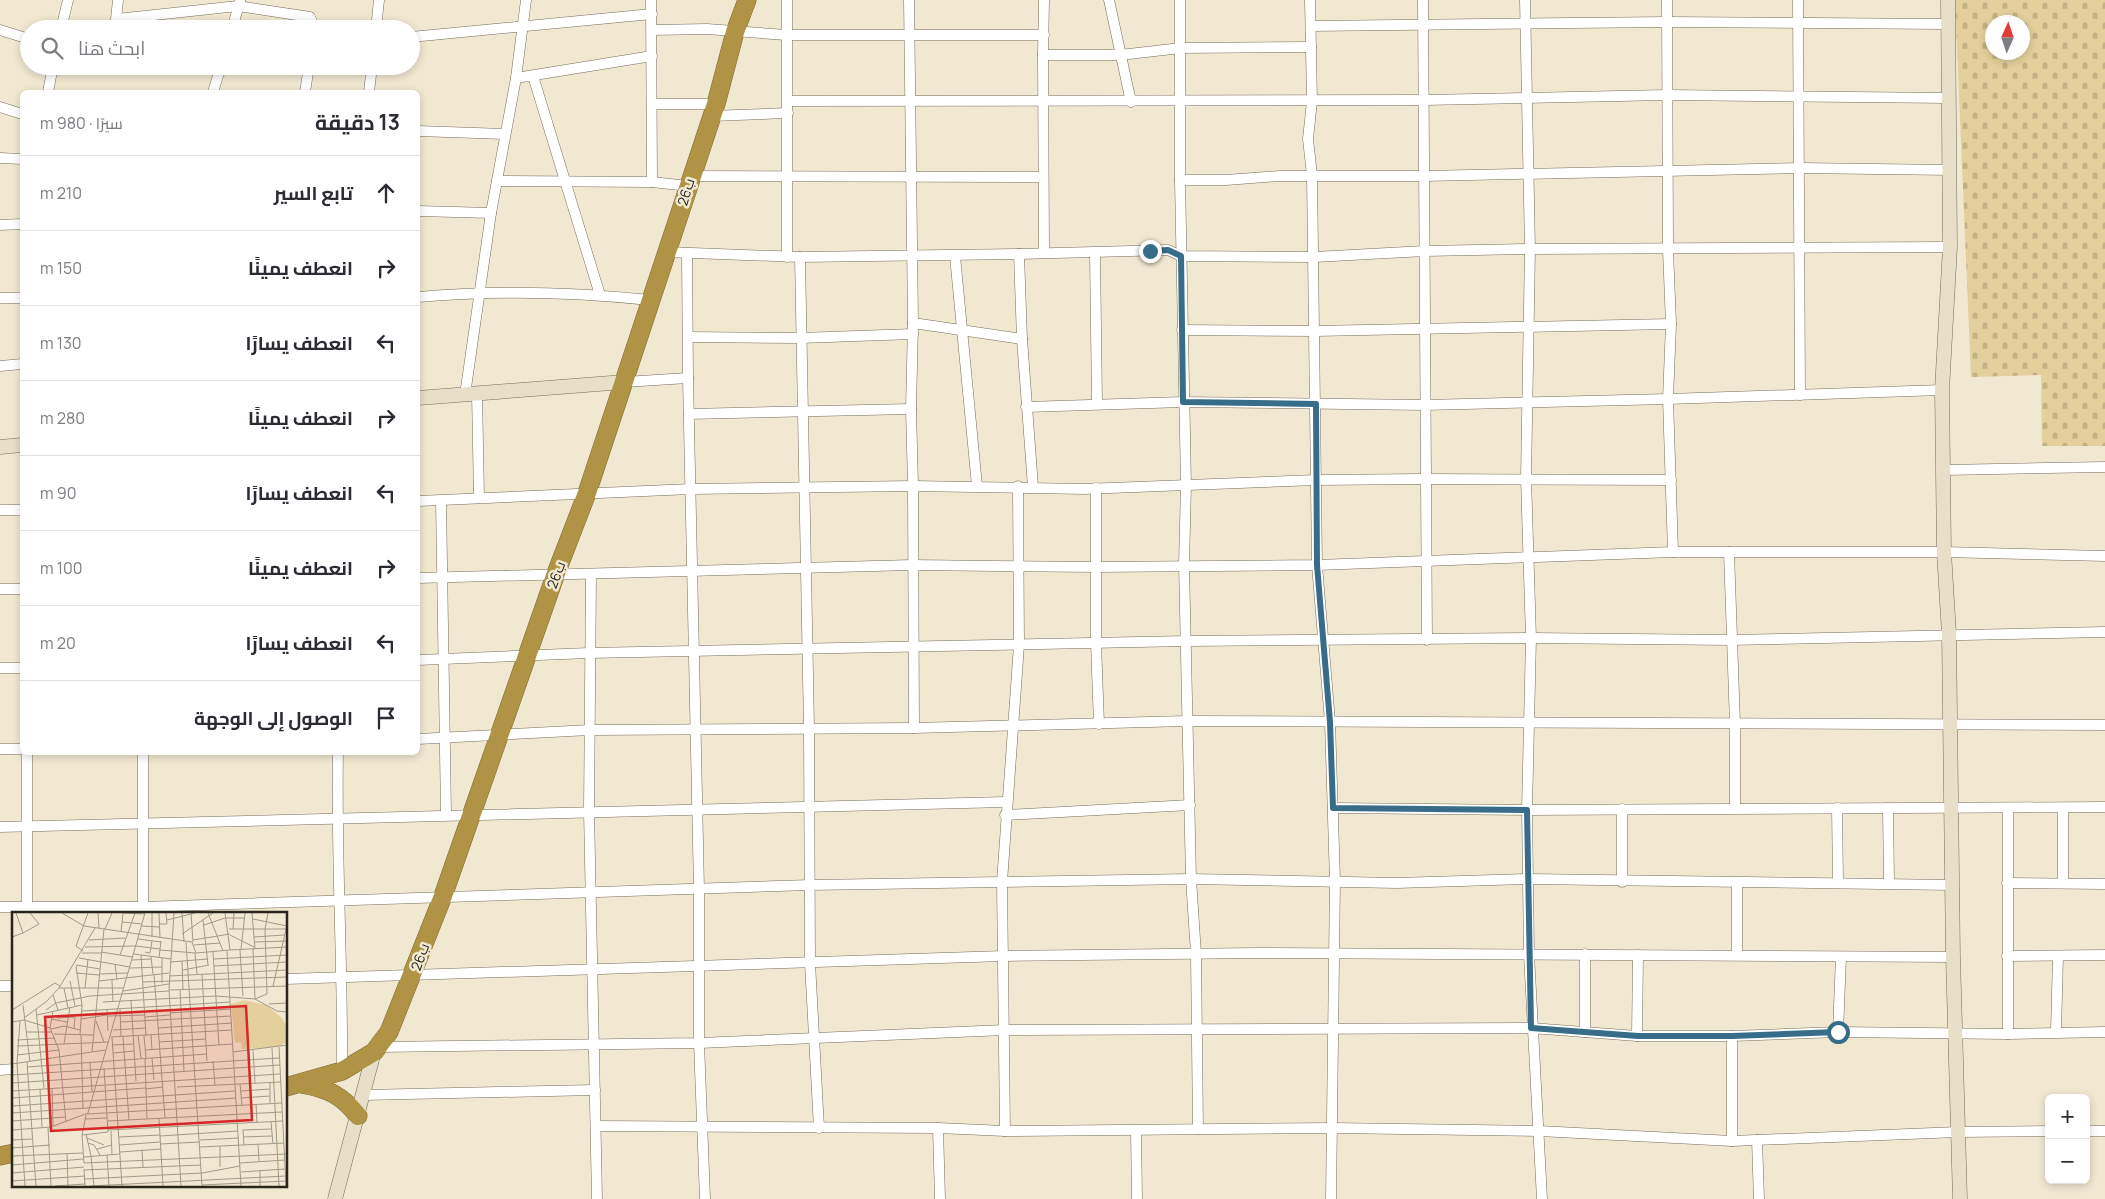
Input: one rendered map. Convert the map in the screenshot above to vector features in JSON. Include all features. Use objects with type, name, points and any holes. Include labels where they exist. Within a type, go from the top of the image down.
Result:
[{"type":"highway","name":"26ب","points":[[294,1085],[342,1070],[377,1049],[389,1032],[414,973],[443,896],[555,576],[587,492],[714,110],[735,32],[747,0]]},
{"type":"highway","points":[[294,1085],[325,1089],[338,1095],[358,1116]]},
{"type":"street","points":[[64,20],[68,0]]},
{"type":"street","points":[[116,20],[118,0]]},
{"type":"street","points":[[377,20],[379,0]]},
{"type":"street","points":[[479,498],[471,394],[479,292],[491,213],[516,78],[526,0]]},
{"type":"street","points":[[651,0],[652,182]]},
{"type":"street","points":[[786,257],[788,102],[786,35],[788,0]]},
{"type":"street","points":[[909,0],[913,328],[911,409],[914,486],[912,565],[914,728]]},
{"type":"street","points":[[1044,0],[1042,55],[1044,253]]},
{"type":"street","points":[[1109,0],[1120,56],[1132,102]]},
{"type":"street","points":[[1180,0],[1180,180],[1186,485],[1184,565],[1191,879],[1196,954],[1198,1130]]},
{"type":"street","points":[[1310,0],[1312,101],[1308,139],[1312,175],[1314,257],[1317,565],[1330,722],[1335,881],[1332,1199]]},
{"type":"street","points":[[1423,0],[1425,176],[1424,479],[1427,640]]},
{"type":"street","points":[[1525,0],[1530,249],[1529,401],[1526,478],[1531,638],[1531,723],[1527,810],[1529,954],[1531,1028],[1542,1199]]},
{"type":"street","points":[[1667,0],[1668,250],[1671,324],[1668,400],[1672,552]]},
{"type":"street","points":[[1798,0],[1800,395]]},
{"type":"street","points":[[1948,0],[1951,170],[1950,247],[1942,390],[1945,470],[1944,552],[1949,634],[1952,957],[1960,1199]]},
{"type":"street","points":[[139,20],[239,3],[310,17],[311,20]]},
{"type":"street","points":[[234,20],[239,3]]},
{"type":"street","points":[[420,36],[522,28],[652,14]]},
{"type":"street","points":[[1311,26],[1667,22],[1948,24]]},
{"type":"street","points":[[652,30],[707,29],[786,35],[1044,35]]},
{"type":"street","points":[[0,30],[20,36]]},
{"type":"street","points":[[1042,55],[1120,56],[1181,48],[1312,47]]},
{"type":"street","points":[[516,78],[652,56]]},
{"type":"street","points":[[48,90],[51,75]]},
{"type":"street","points":[[215,90],[218,75]]},
{"type":"street","points":[[305,90],[308,75]]},
{"type":"street","points":[[368,90],[371,75]]},
{"type":"street","points":[[533,76],[600,295]]},
{"type":"street","points":[[788,102],[1312,101],[1667,95],[1949,98]]},
{"type":"street","points":[[652,104],[714,110],[788,113]]},
{"type":"street","points":[[0,107],[20,113]]},
{"type":"street","points":[[420,132],[505,134]]},
{"type":"street","points":[[0,158],[20,159]]},
{"type":"street","points":[[1180,180],[1226,180],[1312,175],[1425,176],[1800,168],[1951,170]]},
{"type":"street","points":[[497,180],[652,182],[787,177],[1043,177]]},
{"type":"street","points":[[420,211],[491,213]]},
{"type":"street","points":[[0,224],[20,224]]},
{"type":"street","points":[[666,252],[800,257],[911,254],[955,256],[1168,250],[1181,256],[1314,257],[1425,251],[1530,249],[1668,250],[1950,247]]},
{"type":"street","points":[[688,253],[688,378],[696,652],[699,1043],[705,1199]]},
{"type":"street","points":[[1095,253],[1097,404]]},
{"type":"street","points":[[1019,254],[1026,407],[1033,486]]},
{"type":"street","points":[[955,256],[977,486]]},
{"type":"street","points":[[800,257],[800,338],[809,728],[810,962],[819,1128]]},
{"type":"street","points":[[420,297],[479,292],[600,295],[650,300]]},
{"type":"street","points":[[0,298],[20,298]]},
{"type":"street","points":[[1182,330],[1315,331],[1671,324]]},
{"type":"street","points":[[688,337],[800,338],[913,328],[962,330],[1022,339]]},
{"type":"street","points":[[0,366],[20,364]]},
{"type":"street","points":[[420,398],[688,378]]},
{"type":"street","points":[[1026,407],[1183,402],[1424,404],[1668,400],[1942,390]]},
{"type":"street","points":[[689,414],[802,413],[911,409]]},
{"type":"street","points":[[0,447],[20,445]]},
{"type":"street","points":[[1945,470],[2105,467]]},
{"type":"street","points":[[420,501],[587,492],[691,489],[804,489],[914,486],[1096,488],[1316,480],[1526,478],[1671,480]]},
{"type":"street","points":[[1005,1130],[1002,882],[1005,815],[1014,725],[1019,645],[1018,486]]},
{"type":"street","points":[[1096,488],[1096,643],[1099,724]]},
{"type":"street","points":[[441,501],[446,814]]},
{"type":"street","points":[[0,510],[20,510]]},
{"type":"street","points":[[420,578],[806,570],[912,565],[1096,568],[1184,565],[1317,565],[1672,552],[1944,552],[2105,556]]},
{"type":"street","points":[[1729,552],[1735,724],[1735,808]]},
{"type":"street","points":[[591,574],[589,811],[594,970],[597,1199]]},
{"type":"street","points":[[0,590],[20,589]]},
{"type":"street","points":[[420,660],[589,653],[1187,641],[1531,638],[1731,640],[2105,632]]},
{"type":"street","points":[[0,668],[20,668]]},
{"type":"street","points":[[420,739],[590,730],[696,731],[914,728],[1187,721],[2105,725]]},
{"type":"street","points":[[0,749],[20,749]]},
{"type":"street","points":[[27,755],[27,910]]},
{"type":"street","points":[[143,755],[143,910]]},
{"type":"street","points":[[338,755],[337,818],[343,977],[342,1070]]},
{"type":"street","points":[[0,827],[446,814],[1006,802]]},
{"type":"street","points":[[1005,815],[1190,805]]},
{"type":"street","points":[[1333,808],[1527,810],[2105,807]]},
{"type":"street","points":[[1836,808],[1838,882]]},
{"type":"street","points":[[1888,808],[1889,883]]},
{"type":"street","points":[[2008,808],[2008,1034]]},
{"type":"street","points":[[2062,883],[2063,808]]},
{"type":"street","points":[[1622,809],[1622,882]]},
{"type":"street","points":[[0,907],[27,910],[143,910],[340,899],[810,885],[1191,879],[1397,883],[1529,879],[1622,882],[1838,882],[1951,885]]},
{"type":"street","points":[[1737,883],[1737,955]]},
{"type":"street","points":[[2007,883],[2105,884]]},
{"type":"street","points":[[288,979],[414,973],[594,970],[1004,956],[1586,954],[1952,957]]},
{"type":"street","points":[[1586,954],[1586,1032]]},
{"type":"street","points":[[1638,955],[1638,1036]]},
{"type":"street","points":[[2007,956],[2058,957],[2105,955]]},
{"type":"street","points":[[1838,1032],[1841,957]]},
{"type":"street","points":[[2056,1031],[2058,957]]},
{"type":"street","points":[[335,1199],[377,1049],[595,1043],[699,1043],[1005,1030],[1531,1028],[1638,1036],[1732,1036],[1838,1032],[2008,1034],[2056,1031],[2105,1032]]},
{"type":"street","points":[[1732,1036],[1732,1141]]},
{"type":"street","points":[[363,1095],[595,1090]]},
{"type":"street","points":[[596,1126],[703,1125],[1136,1131],[1332,1128],[1538,1131],[1732,1141],[1958,1132],[2045,1131]]},
{"type":"street","points":[[938,1128],[940,1199]]},
{"type":"street","points":[[1136,1131],[1137,1199]]},
{"type":"street","points":[[2090,1131],[2105,1131]]},
{"type":"street","points":[[1757,1140],[1760,1199]]},
{"type":"green space","points":[[1955,0],[2105,0],[2105,446],[2042,446],[2041,375],[1971,377]]},
{"type":"route","points":[[1150,251],[1168,250],[1181,256],[1183,402],[1316,404],[1317,565],[1330,722],[1333,808],[1527,810],[1531,1028],[1638,1036],[1732,1036],[1838,1032]]}]
